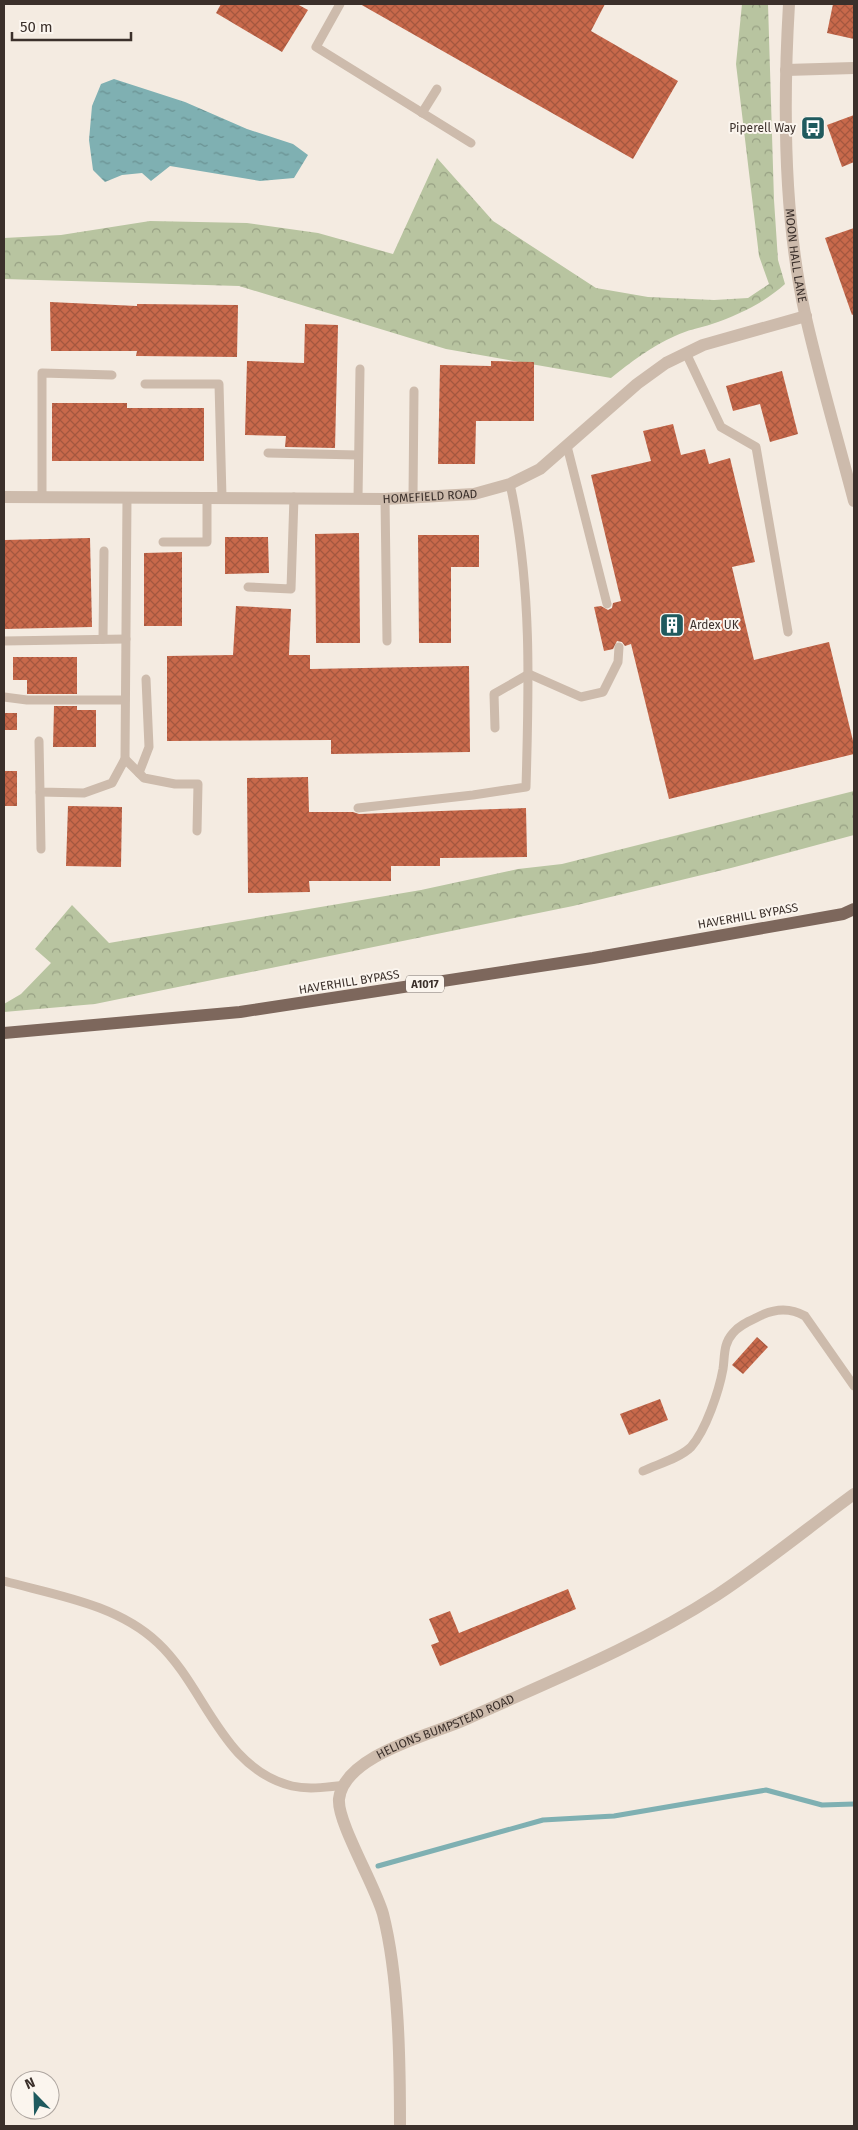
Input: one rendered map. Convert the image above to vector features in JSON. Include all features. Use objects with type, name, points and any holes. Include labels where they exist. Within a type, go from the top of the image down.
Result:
[{"type":"main road","name":"HAVERHILL BYPASS","points":[[4,1033],[240,1012],[593,958],[851,912]]},
{"type":"street","name":"MOON HALL LANE","points":[[789,4],[786,136],[790,216],[806,316],[854,502]]},
{"type":"street","points":[[786,70],[854,68]]},
{"type":"street","name":"HOMEFIELD ROAD","points":[[4,497],[294,497],[385,499],[474,494],[510,484],[540,469],[637,384],[666,363],[703,345],[806,316]]},
{"type":"street","name":"HELIONS BUMPSTEAD ROAD","points":[[400,2126],[400,2068],[392,1973],[384,1924],[370,1878],[341,1814],[339,1798],[354,1770],[370,1758],[444,1728],[632,1644],[717,1595],[854,1494]]},
{"type":"lane","points":[[340,4],[316,47],[470,143]]},
{"type":"lane","points":[[422,113],[437,89]]},
{"type":"lane","points":[[686,354],[721,427],[756,447],[788,632]]},
{"type":"lane","points":[[358,498],[360,369]]},
{"type":"lane","points":[[42,497],[42,373],[112,375]]},
{"type":"lane","points":[[145,384],[219,384],[222,497]]},
{"type":"lane","points":[[413,497],[414,391]]},
{"type":"lane","points":[[567,446],[607,604]]},
{"type":"lane","points":[[268,454],[358,455]]},
{"type":"lane","points":[[358,808],[473,796],[526,787],[529,674],[525,575],[510,484]]},
{"type":"lane","points":[[163,542],[207,542],[207,497]]},
{"type":"lane","points":[[248,586],[291,589],[294,497]]},
{"type":"lane","points":[[40,792],[84,793],[112,782],[124,759],[128,498]]},
{"type":"lane","points":[[385,499],[387,641]]},
{"type":"lane","points":[[103,640],[104,551]]},
{"type":"lane","points":[[4,640],[126,639]]},
{"type":"lane","points":[[529,674],[581,697],[603,692],[618,662],[619,647]]},
{"type":"lane","points":[[495,728],[494,694],[529,674]]},
{"type":"lane","points":[[139,773],[149,747],[146,679]]},
{"type":"lane","points":[[4,696],[27,700],[125,700]]},
{"type":"lane","points":[[39,741],[41,849]]},
{"type":"lane","points":[[124,759],[144,778],[176,784],[198,784],[197,831]]},
{"type":"lane","points":[[643,1471],[686,1451],[692,1446],[702,1429],[714,1398],[723,1369],[725,1347],[732,1333],[745,1323],[771,1311],[793,1309],[805,1316],[854,1386]]},
{"type":"lane","points":[[4,1581],[73,1600],[114,1614],[157,1642],[181,1668],[231,1747],[250,1766],[266,1776],[293,1786],[314,1788],[345,1785]]},
{"type":"green space","points":[[742,4],[768,4],[774,200],[778,260],[785,284],[760,303],[712,324],[680,334],[658,345],[634,360],[611,378],[446,349],[239,286],[4,279],[4,238],[61,235],[150,221],[247,223],[318,233],[393,254],[437,158],[493,221],[596,288],[648,297],[714,300],[748,298],[769,284],[759,256],[736,64]]},
{"type":"green space","points":[[854,791],[854,835],[731,868],[573,906],[95,1004],[4,1012],[4,1004],[21,994],[51,963],[35,949],[72,905],[109,943],[421,890],[518,869],[562,864]]},
{"type":"water","points":[[114,79],[185,102],[247,129],[293,144],[308,155],[294,178],[260,181],[170,166],[151,181],[142,173],[122,175],[105,182],[93,170],[89,140],[92,106],[101,84]]},
{"type":"building","points":[[221,4],[297,4],[308,10],[282,52],[216,13]]},
{"type":"building","points":[[360,4],[605,4],[591,31],[678,81],[633,159]]},
{"type":"building","points":[[833,4],[854,4],[854,39],[827,33]]},
{"type":"building","points":[[854,115],[854,162],[842,167],[827,125]]},
{"type":"building","points":[[854,228],[854,314],[852,315],[825,238]]},
{"type":"building","points":[[50,302],[137,306],[137,304],[238,305],[237,357],[136,356],[137,351],[51,351]]},
{"type":"building","points":[[305,324],[338,325],[335,448],[285,447],[286,436],[245,435],[247,361],[304,363]]},
{"type":"building","points":[[491,361],[534,362],[534,421],[476,421],[475,464],[438,464],[440,365],[491,366]]},
{"type":"building","points":[[782,371],[798,434],[770,442],[760,404],[733,411],[726,386]]},
{"type":"building","points":[[52,403],[127,403],[127,408],[204,408],[204,461],[52,461]]},
{"type":"building","name":"Ardex UK","points":[[673,424],[681,455],[705,449],[709,464],[730,458],[755,562],[732,567],[754,660],[829,642],[854,745],[854,754],[669,799],[631,644],[625,646],[622,642],[617,641],[613,649],[604,651],[594,607],[601,606],[608,610],[612,608],[613,603],[621,601],[591,475],[651,461],[643,431]]},
{"type":"building","points":[[359,533],[360,643],[316,643],[315,534]]},
{"type":"building","points":[[418,535],[479,535],[479,567],[451,567],[451,643],[419,643]]},
{"type":"building","points":[[225,537],[268,537],[269,573],[225,574]]},
{"type":"building","points":[[90,538],[92,627],[4,629],[4,540]]},
{"type":"building","points":[[182,552],[182,626],[144,626],[144,553]]},
{"type":"building","points":[[236,606],[291,609],[289,655],[310,655],[310,669],[469,666],[470,752],[331,754],[331,740],[167,741],[167,656],[233,655]]},
{"type":"building","points":[[13,657],[77,657],[77,694],[27,694],[27,680],[13,680]]},
{"type":"building","points":[[54,706],[77,706],[77,710],[96,710],[96,747],[53,747]]},
{"type":"building","points":[[4,713],[17,713],[17,730],[4,730]]},
{"type":"building","points":[[4,771],[17,771],[17,806],[4,806]]},
{"type":"building","points":[[308,777],[309,812],[353,812],[359,814],[526,808],[527,857],[440,858],[440,866],[391,866],[391,881],[309,881],[310,892],[248,893],[247,778]]},
{"type":"building","points":[[68,806],[122,807],[121,867],[66,866]]},
{"type":"building","points":[[757,1337],[768,1347],[743,1374],[732,1365]]},
{"type":"building","points":[[660,1399],[668,1420],[629,1435],[620,1414]]},
{"type":"building","points":[[568,1589],[576,1609],[440,1666],[431,1645],[439,1642],[429,1619],[450,1611],[459,1633]]},
{"type":"waterway","points":[[378,1866],[543,1820],[614,1816],[766,1790],[822,1805],[854,1804]]},
{"type":"place","name":"Piperell Way","points":[[813,128]]},
{"type":"place","name":"Ardex UK","points":[[672,625]]}]
